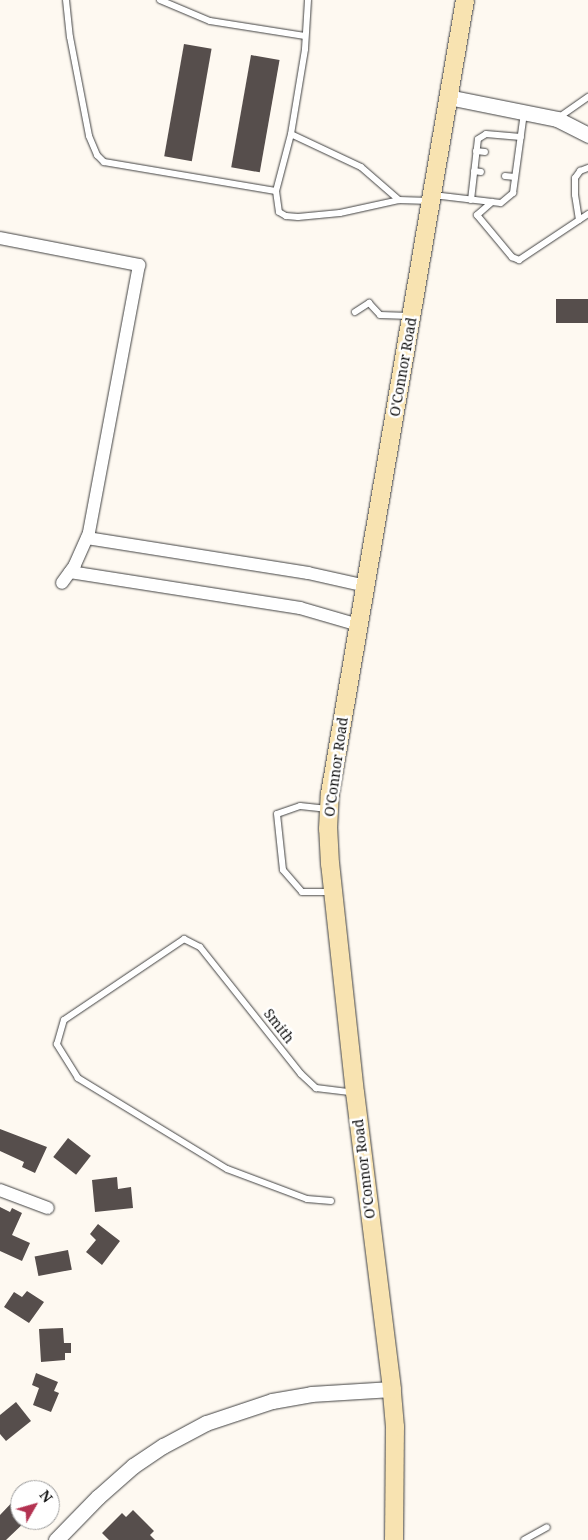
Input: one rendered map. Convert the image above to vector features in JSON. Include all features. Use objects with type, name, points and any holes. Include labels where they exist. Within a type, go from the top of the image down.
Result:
[{"type":"main road","name":"O'Connor Road","points":[[394,1540],[395,1427],[392,1389],[355,1093],[328,830],[329,809],[359,625],[465,0]]},
{"type":"street","points":[[448,98],[556,119],[588,135]]},
{"type":"street","points":[[0,238],[139,265],[99,485],[87,538],[66,578],[300,608],[359,625]]},
{"type":"street","points":[[87,538],[308,573],[366,586]]},
{"type":"street","points":[[0,1190],[48,1208]]},
{"type":"street","points":[[61,1538],[98,1497],[133,1466],[163,1446],[206,1423],[272,1401],[310,1394],[392,1389]]},
{"type":"lane","points":[[66,0],[70,37],[89,136],[97,155],[104,162],[276,191]]},
{"type":"lane","points":[[160,0],[210,21],[305,36]]},
{"type":"lane","points":[[308,0],[305,36],[291,134],[276,191],[279,212],[298,217],[340,213],[399,200],[431,198],[501,203],[513,193],[524,112]]},
{"type":"lane","points":[[556,119],[588,97]]},
{"type":"lane","points":[[291,134],[361,167],[399,200]]},
{"type":"lane","points":[[471,200],[478,139],[486,134],[521,137]]},
{"type":"lane","points":[[476,151],[485,152]]},
{"type":"lane","points":[[508,156],[517,157]]},
{"type":"lane","points":[[579,220],[575,195],[575,178],[580,171],[588,168]]},
{"type":"lane","points":[[474,171],[482,172]]},
{"type":"lane","points":[[505,176],[515,177]]},
{"type":"lane","points":[[492,202],[477,215],[512,258],[519,260],[588,214]]},
{"type":"lane","points":[[355,312],[369,303],[380,315],[411,316]]},
{"type":"lane","points":[[329,809],[300,806],[277,814],[283,870],[302,892],[333,892]]},
{"type":"lane","name":"Smith","points":[[331,1201],[307,1199],[227,1168],[78,1078],[57,1044],[64,1020],[184,939],[200,947],[302,1074],[316,1088],[355,1093]]},
{"type":"lane","points":[[524,1540],[547,1527]]},
{"type":"building","points":[[184,44],[212,49],[192,161],[164,156]]},
{"type":"building","points":[[251,55],[280,60],[260,172],[231,167]]},
{"type":"building","points":[[556,299],[588,299],[588,323],[556,323]]},
{"type":"building","points":[[0,1129],[47,1147],[35,1173],[22,1167],[24,1162],[0,1151]]},
{"type":"building","points":[[68,1138],[91,1156],[76,1175],[53,1157]]},
{"type":"building","points":[[117,1177],[118,1189],[131,1187],[133,1208],[95,1212],[92,1180]]},
{"type":"building","points":[[0,1207],[10,1212],[12,1208],[22,1213],[12,1235],[30,1243],[22,1261],[0,1251]]},
{"type":"building","points":[[98,1224],[120,1241],[102,1265],[86,1252],[96,1240],[90,1234]]},
{"type":"building","points":[[68,1250],[72,1270],[38,1276],[35,1256]]},
{"type":"building","points":[[27,1291],[44,1302],[29,1323],[4,1307],[14,1292],[22,1297]]},
{"type":"building","points":[[63,1328],[64,1343],[71,1343],[71,1353],[65,1353],[65,1360],[41,1362],[39,1329]]},
{"type":"building","points":[[36,1373],[58,1382],[54,1391],[59,1393],[51,1412],[33,1405],[39,1388],[32,1385]]},
{"type":"building","points":[[16,1402],[31,1421],[6,1441],[0,1434],[0,1415]]},
{"type":"building","points":[[10,1504],[10,1530],[16,1530],[6,1540],[0,1540],[0,1515]]},
{"type":"building","points":[[133,1510],[154,1531],[150,1535],[155,1540],[109,1540],[102,1533],[122,1513],[126,1517]]}]
